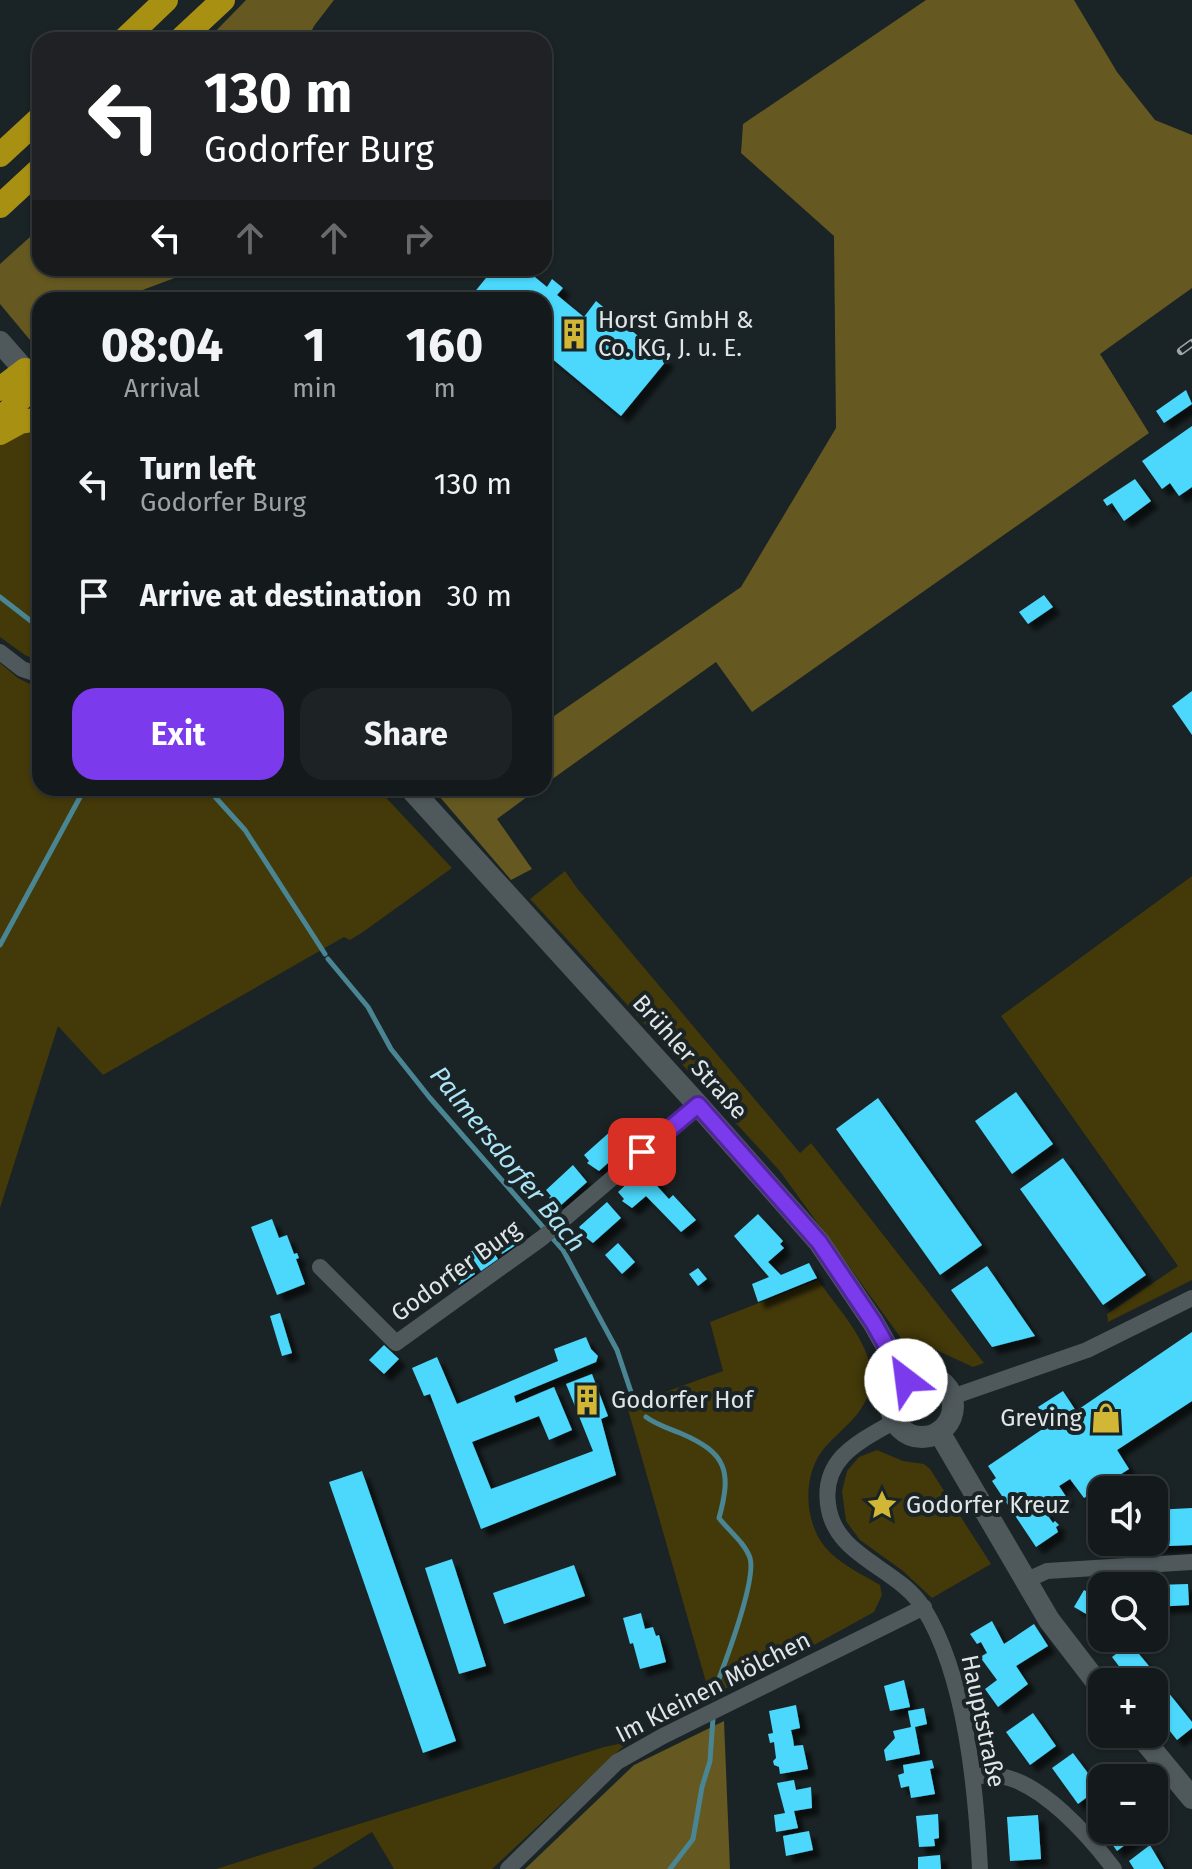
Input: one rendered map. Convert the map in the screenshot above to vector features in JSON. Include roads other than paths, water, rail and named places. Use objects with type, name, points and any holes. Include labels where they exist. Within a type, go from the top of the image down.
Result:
[{"type":"highway","points":[[122,32],[150,0]]},
{"type":"highway","points":[[132,32],[166,0]]},
{"type":"highway","points":[[189,32],[223,0]]},
{"type":"highway","points":[[0,155],[32,125]]},
{"type":"highway","points":[[0,206],[32,176]]},
{"type":"highway","points":[[0,389],[32,381]]},
{"type":"highway","points":[[0,420],[32,382]]},
{"type":"highway","points":[[0,433],[20,422],[32,420]]},
{"type":"main road","points":[[0,342],[32,378]]},
{"type":"main road","name":"Brühler Straße","points":[[417,796],[819,1242],[873,1322],[906,1380]]},
{"type":"main road","points":[[923,1375],[933,1376],[948,1388],[952,1397],[951,1418],[939,1432],[918,1437],[909,1434],[895,1421],[892,1413],[893,1395],[906,1380],[923,1375]]},
{"type":"main road","points":[[939,1432],[1049,1620],[1088,1671]]},
{"type":"main road","points":[[1151,1748],[1192,1798]]},
{"type":"street","points":[[0,652],[22,669],[32,672]]},
{"type":"street","name":"Godorfer Burg","points":[[320,1267],[396,1343],[547,1234],[698,1105]]},
{"type":"street","points":[[952,1397],[1058,1362],[1192,1298]]},
{"type":"street","name":"Hauptstraße","points":[[895,1421],[844,1453],[832,1471],[827,1503],[832,1523],[843,1541],[900,1582],[924,1607],[946,1658],[954,1681],[974,1776],[980,1869]]},
{"type":"street","points":[[1025,1581],[1047,1571],[1192,1562]]},
{"type":"street","name":"Im Kleinen Mölchen","points":[[508,1869],[617,1762],[663,1736],[924,1607]]},
{"type":"street","points":[[974,1776],[1001,1776],[1029,1787],[1059,1808],[1114,1869]]},
{"type":"waterway","name":"Palmersdorfer Bach","points":[[0,597],[32,622]]},
{"type":"waterway","points":[[0,945],[81,796]]},
{"type":"waterway","name":"Palmersdorfer Bach","points":[[214,796],[245,830],[325,954]]},
{"type":"waterway","name":"Palmersdorfer Bach","points":[[328,959],[368,1007],[391,1049],[430,1098],[563,1250],[617,1350],[633,1398]]},
{"type":"waterway","name":"Palmersdorfer Bach","points":[[646,1417],[696,1440],[716,1456],[725,1476],[719,1518],[741,1542],[750,1558],[751,1570],[744,1605],[712,1697]]},
{"type":"waterway","name":"Palmersdorfer Bach","points":[[670,1869],[693,1839],[710,1761],[713,1718]]},
{"type":"railway","points":[[1181,351],[1192,343]]},
{"type":"place","name":"Horst GmbH & Co. KG, J. u. E.","points":[[574,334]]},
{"type":"place","name":"Godorfer Hof","points":[[587,1400]]},
{"type":"place","name":"Greving","points":[[1106,1418]]},
{"type":"place","name":"Godorfer Kreuz","points":[[882,1505]]}]
